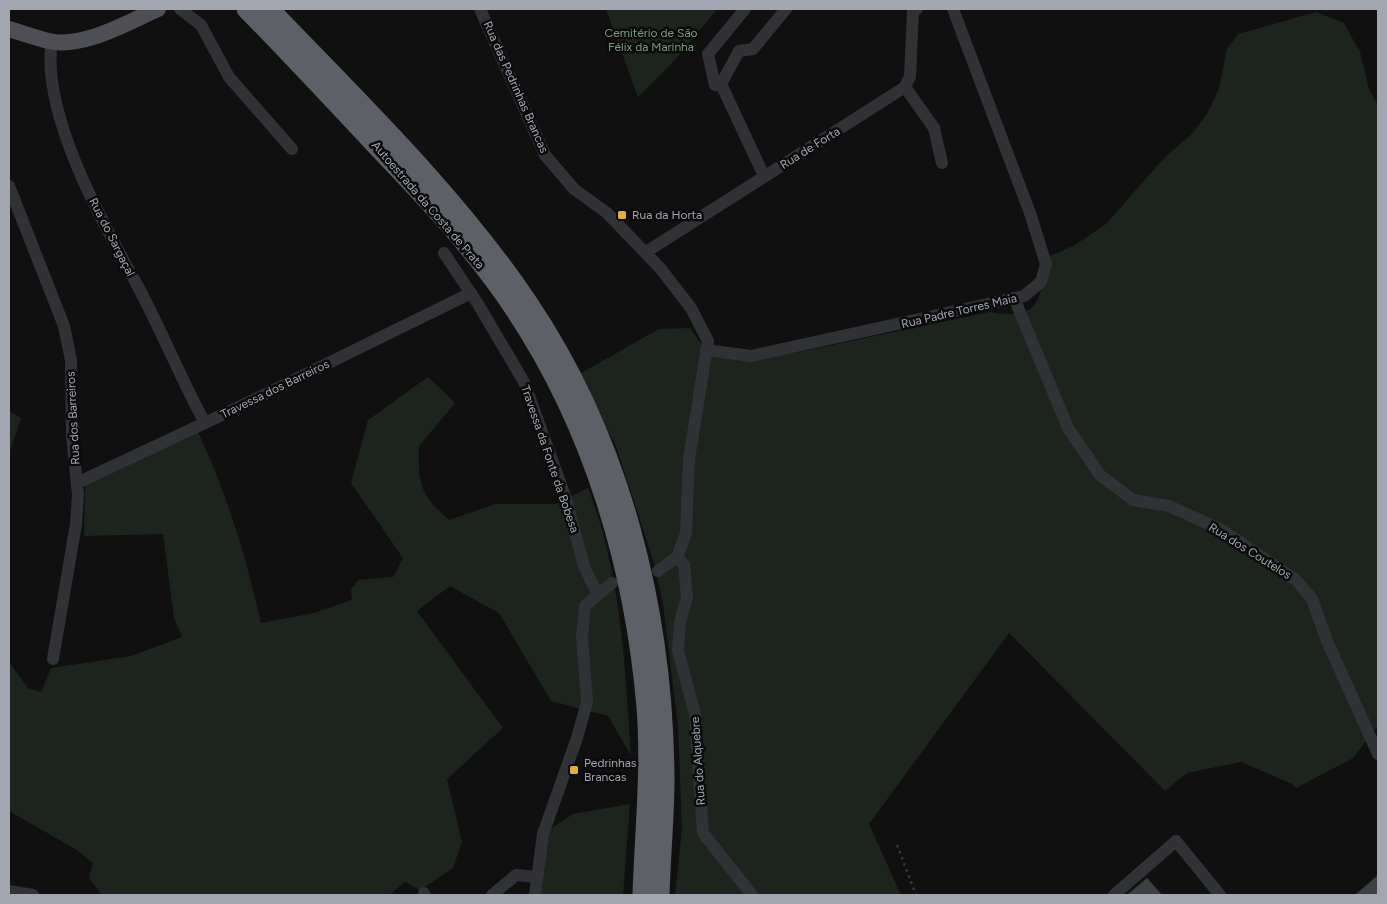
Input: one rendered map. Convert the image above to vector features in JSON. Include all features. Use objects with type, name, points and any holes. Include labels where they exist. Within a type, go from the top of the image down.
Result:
[{"type":"highway","name":"Autoestrada da Costa de Prata","points":[[246,9],[416,188],[471,252],[514,310],[554,378],[582,439],[614,528],[635,617],[646,708],[648,781],[642,895]]},
{"type":"highway","name":"Autoestrada da Costa de Prata","points":[[270,9],[429,175],[487,246],[529,303],[568,371],[598,435],[631,522],[652,615],[662,705],[665,779],[660,895]]},
{"type":"main road","points":[[9,28],[51,42],[81,40],[103,34],[158,9]]},
{"type":"street","points":[[180,9],[201,25],[229,76],[292,149]]},
{"type":"street","name":"Rua das Pedrinhas Brancas","points":[[480,9],[545,155],[574,189],[607,213],[646,252],[691,308],[708,341],[689,459],[686,533],[677,557]]},
{"type":"street","points":[[721,84],[740,51],[753,49],[786,9]]},
{"type":"street","points":[[917,9],[913,12],[910,76],[905,87],[934,128],[942,164]]},
{"type":"street","name":"Rua Padre Torres Maia","points":[[706,350],[751,356],[1024,296],[1041,282],[1046,264],[1030,213],[953,9]]},
{"type":"street","points":[[721,84],[715,84],[708,54],[743,10]]},
{"type":"street","name":"Rua do Sargaçal","points":[[51,42],[51,73],[61,121],[84,180],[114,246],[136,284],[180,378],[205,423]]},
{"type":"street","points":[[721,84],[764,176]]},
{"type":"street","name":"Rua de Forta","points":[[646,252],[905,87]]},
{"type":"street","name":"Rua dos Barreiros","points":[[9,186],[64,326],[71,360],[72,434],[77,483],[76,524],[53,659]]},
{"type":"street","name":"Travessa da Fonte da Bobesa","points":[[444,253],[471,293],[524,382],[565,496],[584,566],[597,594]]},
{"type":"street","name":"Travessa dos Barreiros","points":[[77,483],[205,423],[471,293]]},
{"type":"street","name":"Rua dos Coutelos","points":[[1014,298],[1068,428],[1100,475],[1133,500],[1169,506],[1222,530],[1296,580],[1312,599],[1327,640],[1378,754]]},
{"type":"street","points":[[658,571],[677,557]]},
{"type":"street","name":"Rua do Alquebre","points":[[677,557],[684,566],[687,598],[680,622],[678,651],[695,714],[703,833],[752,895]]},
{"type":"street","points":[[535,895],[542,834],[577,738],[587,702],[582,636],[585,606],[612,583]]},
{"type":"street","points":[[1114,895],[1176,841],[1220,895]]},
{"type":"street","points":[[492,895],[516,874],[537,877]]},
{"type":"street","points":[[9,891],[33,895]]},
{"type":"path","points":[[897,845],[916,895]]},
{"type":"green space","name":"Cemitério de São Félix da Marinha","points":[[606,9],[717,9],[676,59],[638,97]]},
{"type":"green space","points":[[1316,12],[1344,23],[1360,52],[1369,89],[1378,105],[1378,729],[1376,728],[1353,758],[1296,788],[1292,784],[1241,762],[1187,773],[1165,791],[1009,633],[869,824],[901,895],[675,895],[682,829],[678,726],[663,604],[653,560],[617,449],[581,373],[659,329],[690,328],[702,345],[735,360],[799,352],[989,312],[1008,314],[1021,313],[1030,309],[1036,303],[1040,294],[1050,256],[1075,245],[1106,224],[1165,157],[1192,134],[1208,112],[1219,89],[1227,49],[1238,34]]},
{"type":"green space","points":[[428,377],[455,403],[419,446],[419,470],[423,488],[432,503],[449,520],[496,504],[556,504],[588,488],[608,552],[615,586],[620,619],[631,755],[608,716],[551,701],[499,613],[450,586],[417,611],[503,728],[447,779],[462,842],[453,868],[420,890],[405,882],[389,895],[102,895],[89,878],[93,863],[77,850],[9,811],[9,662],[28,688],[41,692],[51,668],[131,656],[182,637],[174,618],[163,534],[84,536],[85,484],[198,432],[235,526],[261,623],[314,613],[352,600],[351,590],[358,580],[393,577],[403,558],[351,483],[368,420]]},
{"type":"green space","points":[[9,411],[21,418],[9,454]]},
{"type":"green space","points":[[630,804],[623,895],[530,895],[544,833],[573,814]]},
{"type":"building","points":[[1378,875],[1378,895],[1355,895]]},
{"type":"building","points":[[1147,878],[1162,895],[1127,895]]},
{"type":"place","name":"Rua da Horta","points":[[622,215]]},
{"type":"place","name":"Pedrinhas Brancas","points":[[574,770]]}]
